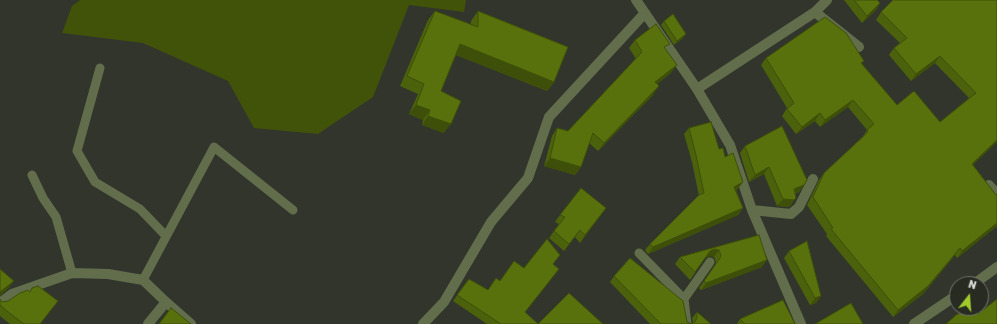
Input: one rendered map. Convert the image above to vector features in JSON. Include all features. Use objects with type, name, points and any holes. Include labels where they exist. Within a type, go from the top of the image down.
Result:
[{"type":"street","points":[[636,0],[697,88],[730,145],[752,210],[801,324]]},
{"type":"street","points":[[697,88],[815,12],[827,0]]},
{"type":"street","points":[[815,12],[859,46]]},
{"type":"street","points":[[423,324],[444,302],[491,222],[528,178],[549,117],[645,13]]},
{"type":"street","points":[[752,210],[791,214],[799,207],[813,179]]},
{"type":"street","points":[[989,185],[997,194]]},
{"type":"street","points":[[985,276],[997,267]]},
{"type":"street","points":[[0,303],[12,294],[72,273],[108,274],[143,280],[191,324]]},
{"type":"street","points":[[914,324],[949,300]]},
{"type":"street","points":[[148,324],[166,302]]},
{"type":"lane","points":[[100,68],[76,151],[95,182],[140,209],[166,236]]},
{"type":"lane","points":[[143,280],[214,147],[293,210]]},
{"type":"lane","points":[[32,175],[42,198],[56,217],[72,273]]},
{"type":"lane","points":[[639,253],[684,299],[687,324]]},
{"type":"lane","points":[[684,299],[710,262]]},
{"type":"green space","points":[[80,0],[466,0],[464,12],[409,5],[373,97],[318,134],[254,128],[228,81],[143,43],[62,33],[72,6]]},
{"type":"building","points":[[854,0],[877,0],[880,3],[867,16]]},
{"type":"building","points":[[893,0],[997,0],[997,140],[972,164],[996,195],[997,194],[997,223],[962,251],[960,248],[928,286],[898,310],[831,229],[833,228],[813,197],[824,173],[868,132],[867,130],[874,124],[853,100],[825,120],[820,113],[802,127],[787,109],[794,103],[766,58],[825,17],[846,33],[864,61],[861,63],[897,105],[914,91],[940,122],[976,93],[940,56],[916,74],[894,48],[907,38],[881,12]]},
{"type":"building","points":[[435,11],[478,27],[478,11],[568,47],[554,82],[460,44],[441,91],[461,101],[451,124],[428,116],[430,110],[416,105],[424,84],[407,76]]},
{"type":"building","points":[[673,14],[686,34],[677,41],[664,21]]},
{"type":"building","points":[[656,24],[670,44],[664,47],[677,65],[655,82],[659,86],[604,143],[593,133],[581,167],[550,158],[557,128],[568,131],[642,52],[635,40]]},
{"type":"building","points":[[711,122],[719,149],[723,148],[725,157],[733,153],[743,182],[734,187],[743,208],[653,247],[650,244],[699,195],[704,193],[689,128]]},
{"type":"building","points":[[782,126],[807,180],[804,185],[794,189],[796,198],[794,200],[783,199],[769,167],[755,175],[745,146]]},
{"type":"building","points":[[581,188],[606,208],[585,235],[580,230],[569,244],[554,231],[565,217],[560,215]]},
{"type":"building","points":[[759,235],[767,260],[706,283],[704,281],[720,258],[721,255],[719,250],[715,249],[710,251],[695,272],[680,257]]},
{"type":"building","points":[[547,239],[560,255],[553,264],[559,269],[525,312],[538,324],[501,324],[457,295],[469,279],[488,290],[496,278],[500,281],[514,261],[524,268]]},
{"type":"building","points":[[807,241],[821,296],[815,298],[789,251]]},
{"type":"building","points":[[630,258],[683,301],[687,322],[692,324],[661,324],[614,276]]},
{"type":"building","points":[[0,269],[14,281],[0,292]]},
{"type":"building","points":[[38,286],[58,301],[40,324],[24,324],[0,305],[0,299],[2,302],[8,301],[20,293],[28,290],[30,292],[32,288]]},
{"type":"building","points":[[569,293],[603,324],[538,324]]},
{"type":"building","points":[[997,299],[997,324],[946,324],[955,316],[989,316],[989,305]]},
{"type":"building","points":[[783,300],[795,324],[745,324],[740,319]]},
{"type":"building","points":[[851,303],[863,324],[815,324]]},
{"type":"building","points":[[171,308],[191,324],[159,324]]},
{"type":"building","points":[[697,312],[711,324],[692,324],[697,318]]}]
